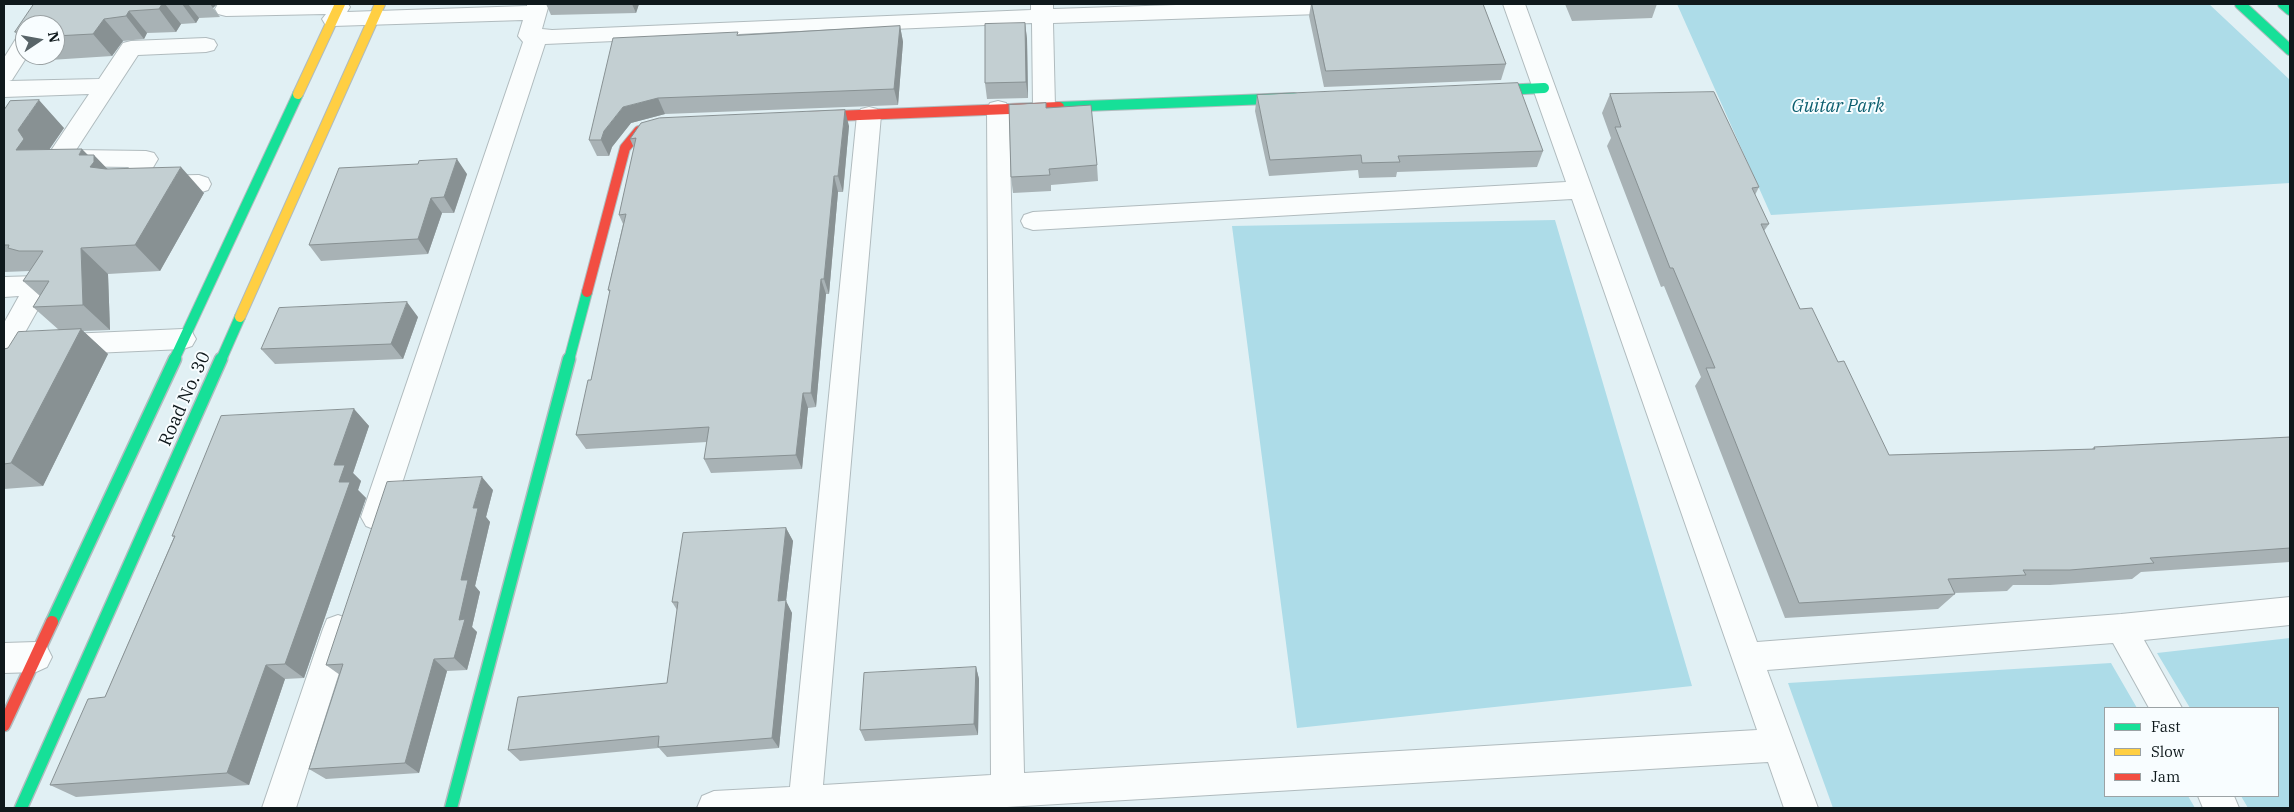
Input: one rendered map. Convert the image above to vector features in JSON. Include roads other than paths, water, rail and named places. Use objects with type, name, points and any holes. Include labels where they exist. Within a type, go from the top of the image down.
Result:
[{"type":"street","points":[[226,8],[337,10],[537,18],[1408,4]]},
{"type":"street","points":[[1514,4],[1582,190],[1801,808]]},
{"type":"street","points":[[2240,4],[2290,50]]},
{"type":"street","points":[[2283,4],[2290,10]]},
{"type":"street","name":"Road No. 30","points":[[4,725],[183,339],[200,314],[337,10]]},
{"type":"street","points":[[1042,10],[1044,107]]},
{"type":"street","name":"Road No. 30","points":[[21,808],[237,314],[377,12]]},
{"type":"street","points":[[367,545],[537,18]]},
{"type":"street","points":[[199,184],[131,185],[146,159],[58,158],[131,48],[206,45]]},
{"type":"street","points":[[4,75],[15,58]]},
{"type":"street","points":[[4,89],[106,86]]},
{"type":"street","points":[[1466,91],[1544,88]]},
{"type":"street","points":[[801,118],[1309,97]]},
{"type":"street","points":[[998,109],[1008,790]]},
{"type":"street","points":[[805,803],[869,115]]},
{"type":"street","points":[[451,808],[625,148],[639,131],[675,123]]},
{"type":"street","points":[[1034,221],[1582,190]]},
{"type":"street","points":[[4,287],[38,286],[4,346]]},
{"type":"street","points":[[4,346],[183,339]]},
{"type":"street","points":[[279,808],[348,601]]},
{"type":"street","points":[[1746,657],[2121,628],[2290,611]]},
{"type":"street","points":[[2121,628],[2165,707]]},
{"type":"street","points":[[4,658],[36,657]]},
{"type":"street","points":[[714,808],[1778,745]]},
{"type":"street","points":[[2216,797],[2222,808]]},
{"type":"park label","name":"Guitar Park","points":[[1838,107]]}]
